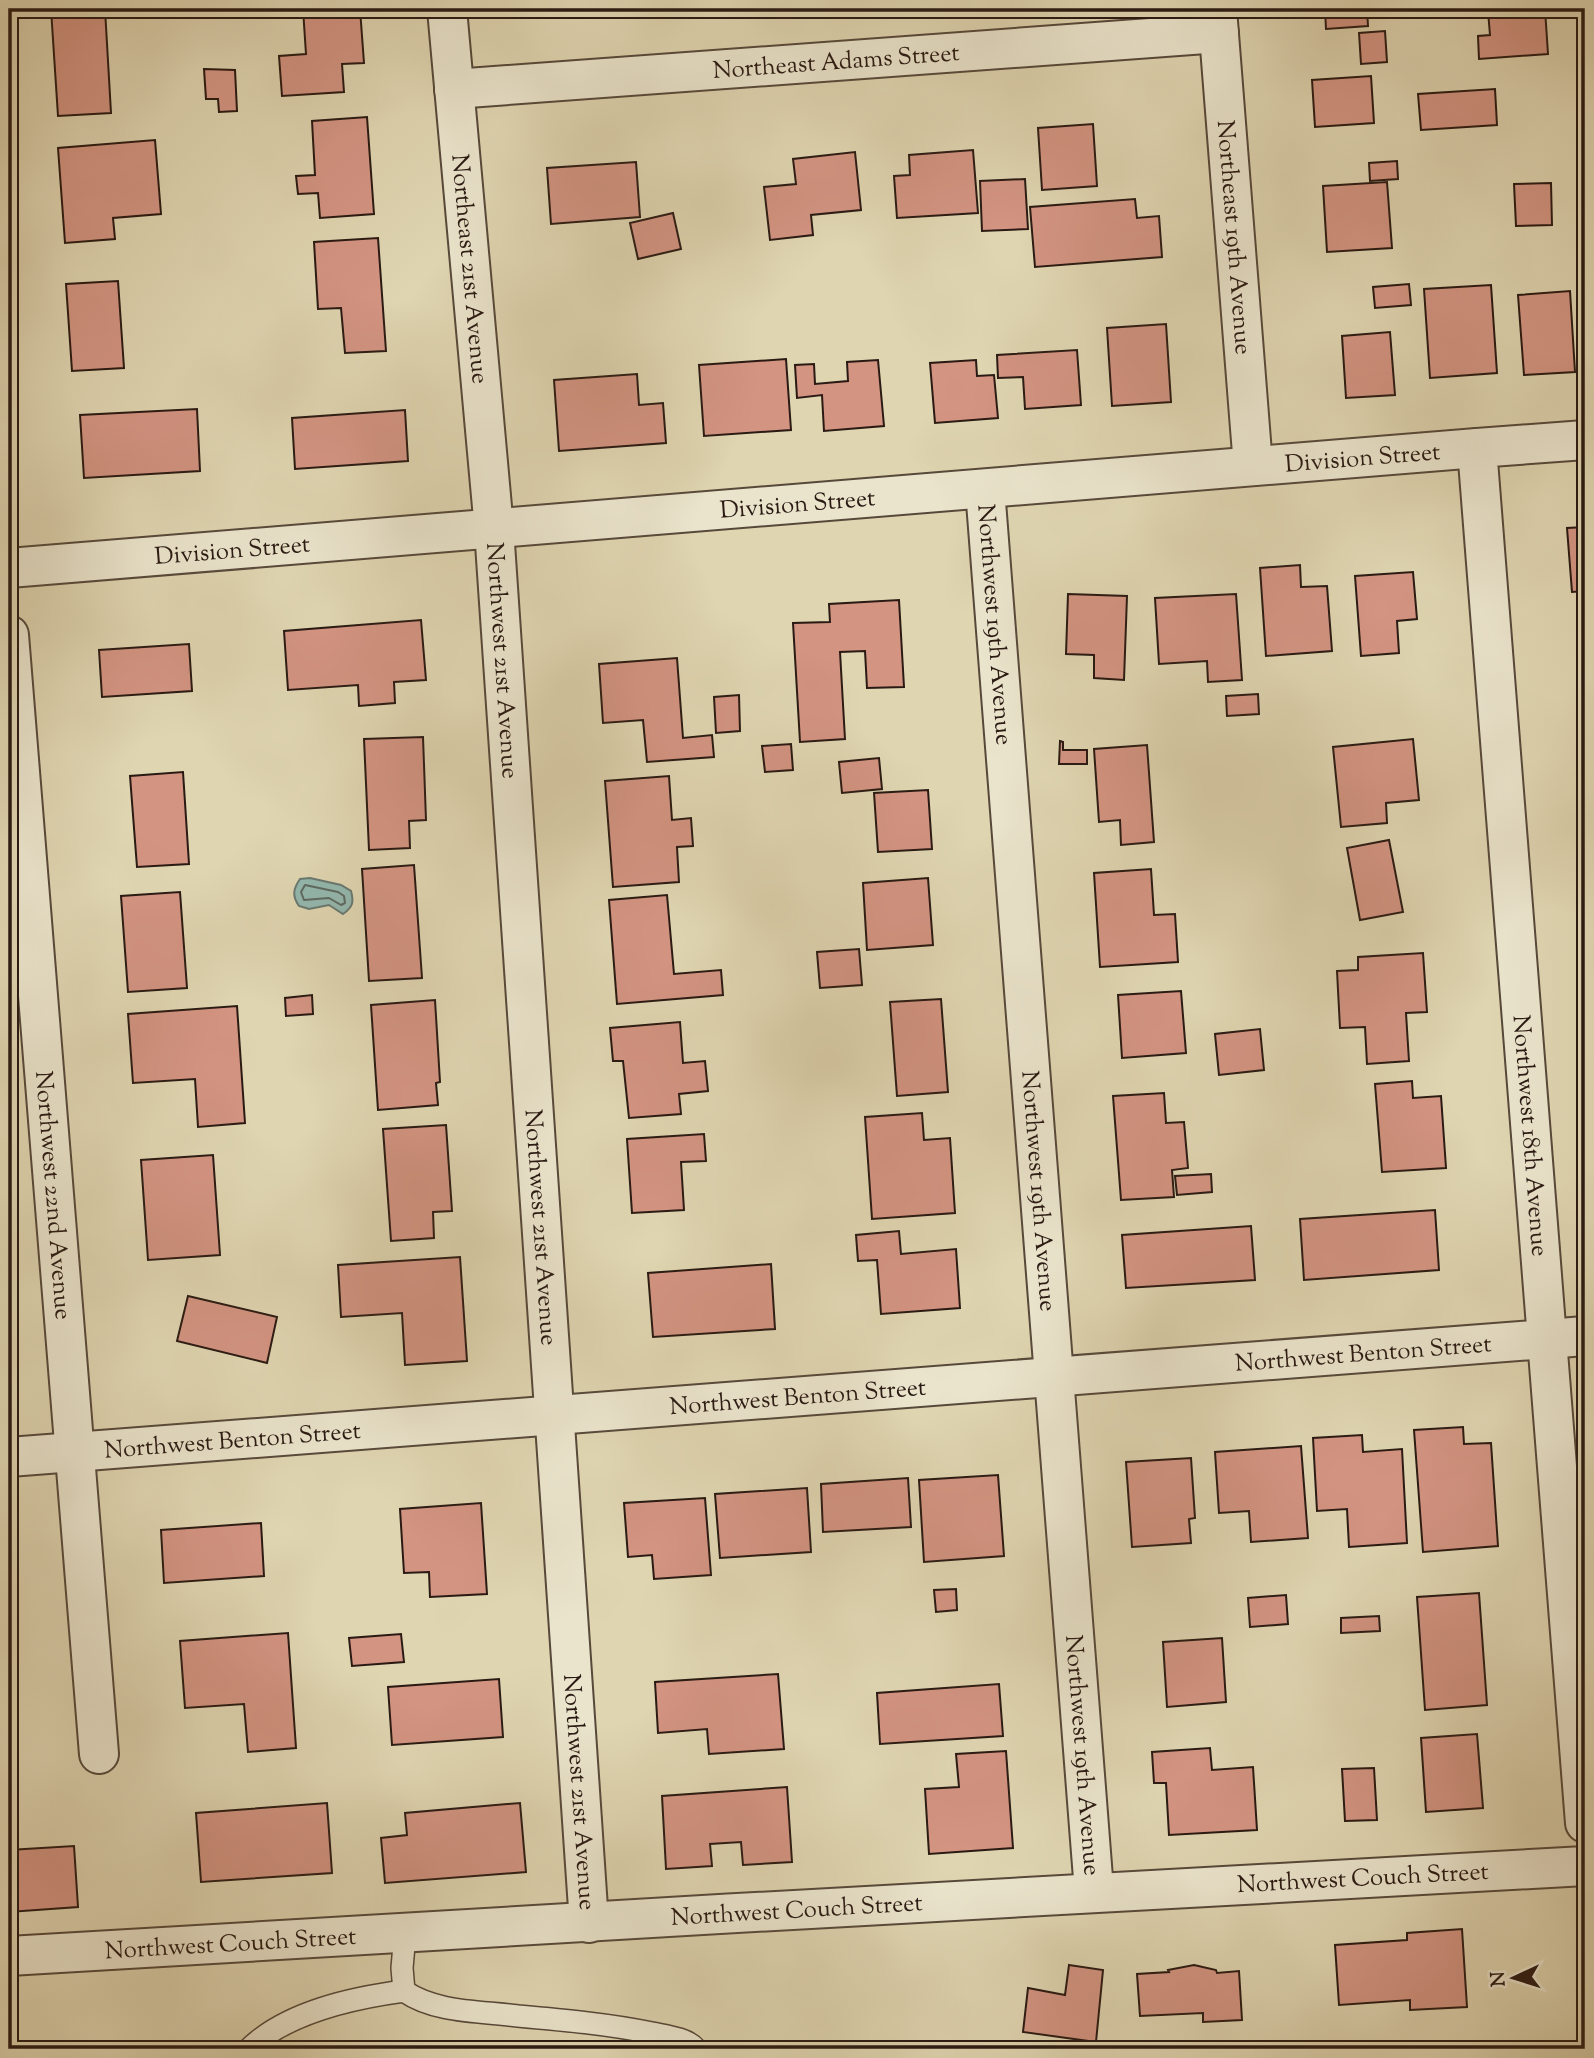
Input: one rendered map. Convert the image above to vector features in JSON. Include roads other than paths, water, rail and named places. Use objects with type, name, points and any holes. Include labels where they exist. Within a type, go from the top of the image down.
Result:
[{"type":"street","name":"Northeast 21st Avenue","points":[[447,9],[494,529]]},
{"type":"street","name":"Northeast Adams Street","points":[[454,89],[1218,21]]},
{"type":"street","name":"Northeast 19th Avenue","points":[[1218,21],[1253,466]]},
{"type":"street","name":"Division Street","points":[[9,568],[1585,440]]},
{"type":"street","name":"Northwest 18th Avenue","points":[[1477,448],[1567,1338],[1585,1823]]},
{"type":"street","name":"Northwest 19th Avenue","points":[[985,489],[1094,1891]]},
{"type":"street","name":"Northwest 21st Avenue","points":[[494,529],[589,1923]]},
{"type":"street","name":"Northwest 22nd Avenue","points":[[9,635],[99,1754]]},
{"type":"street","name":"Northwest Benton Street","points":[[9,1457],[1567,1338]]},
{"type":"street","name":"Northwest Couch Street","points":[[9,1956],[1094,1891],[1585,1866]]},
{"type":"lane","points":[[404,1990],[402,1968],[405,1934]]},
{"type":"lane","points":[[9,1972],[56,1953]]},
{"type":"lane","points":[[249,2049],[256,2042],[313,2012],[367,1996],[404,1990],[419,2001],[451,2008],[629,2028],[671,2037],[692,2044],[696,2049]]},
{"type":"water","points":[[310,878],[341,885],[351,891],[351,907],[343,914],[329,905],[309,909],[299,906],[294,896],[296,886],[300,879]]}]
